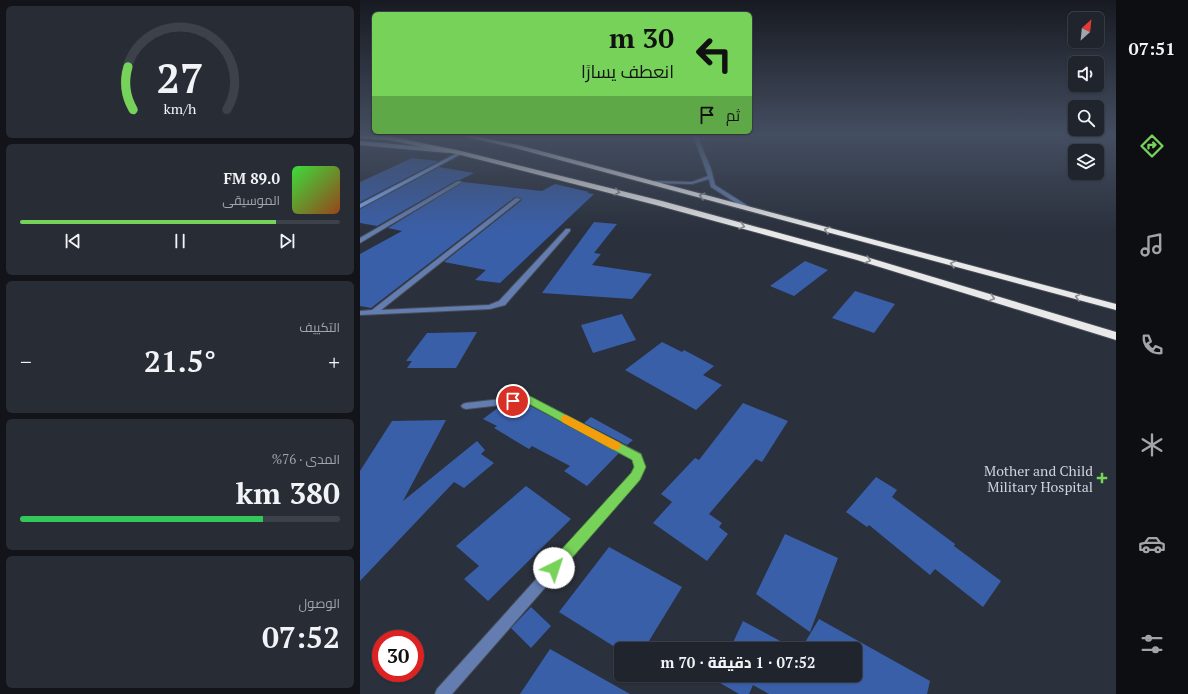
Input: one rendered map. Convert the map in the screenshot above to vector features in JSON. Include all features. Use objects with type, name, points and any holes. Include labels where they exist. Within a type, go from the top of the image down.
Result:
[{"type":"highway","points":[[518,167],[652,201],[860,258],[1114,335]]},
{"type":"highway","points":[[597,167],[1116,307]]},
{"type":"main road","points":[[360,206],[429,167]]},
{"type":"street","points":[[708,167],[713,186],[749,209]]},
{"type":"street","points":[[652,182],[692,183],[711,177]]},
{"type":"street","points":[[360,241],[460,182]]},
{"type":"street","points":[[374,312],[518,198]]},
{"type":"street","points":[[360,313],[490,307],[502,303],[568,230]]},
{"type":"street","points":[[442,694],[636,476],[640,467],[637,457],[528,399],[466,406]]},
{"type":"building","points":[[392,167],[427,167],[360,202],[360,182]]},
{"type":"building","points":[[438,167],[474,173],[457,180],[377,226],[360,223],[360,209]]},
{"type":"building","points":[[463,182],[542,191],[555,184],[594,194],[500,283],[475,280],[486,270],[444,262],[522,200],[521,198],[515,197],[371,308],[360,306],[360,254],[402,231],[388,228]]},
{"type":"building","points":[[594,222],[617,224],[594,253],[601,254],[592,265],[652,274],[632,299],[542,293]]},
{"type":"building","points":[[805,261],[828,270],[794,296],[770,286]]},
{"type":"building","points":[[855,291],[895,304],[874,333],[832,318]]},
{"type":"building","points":[[622,314],[636,340],[593,353],[581,325]]},
{"type":"building","points":[[477,332],[456,368],[407,368],[412,361],[406,361],[427,333]]},
{"type":"building","points":[[662,342],[682,352],[684,350],[714,366],[703,375],[722,385],[696,410],[625,370]]},
{"type":"building","points":[[743,403],[788,421],[762,462],[756,459],[709,514],[722,523],[719,527],[728,534],[707,561],[653,523],[672,502],[661,494],[695,458],[699,460]]},
{"type":"building","points":[[527,404],[619,453],[587,486],[564,471],[570,466],[532,446],[529,449],[494,428],[497,426],[483,419],[499,407]]},
{"type":"building","points":[[591,417],[633,440],[627,445],[584,423]]},
{"type":"building","points":[[446,420],[403,501],[477,441],[485,450],[481,454],[494,463],[464,488],[454,482],[360,581],[360,471],[392,421]]},
{"type":"building","points":[[876,477],[897,490],[892,497],[955,544],[954,546],[1001,581],[983,607],[935,569],[930,575],[869,525],[867,527],[846,512]]},
{"type":"building","points":[[526,486],[571,519],[488,601],[464,579],[479,566],[456,546]]},
{"type":"building","points":[[785,534],[838,558],[810,632],[756,594]]},
{"type":"building","points":[[609,547],[682,587],[648,642],[614,642],[614,646],[559,612]]},
{"type":"building","points":[[531,607],[551,626],[531,648],[511,628]]},
{"type":"building","points":[[819,619],[860,642],[805,642]]},
{"type":"building","points":[[743,621],[782,642],[733,642]]},
{"type":"building","points":[[862,643],[930,681],[927,694],[769,694],[753,685],[749,694],[739,694],[718,682],[862,682]]},
{"type":"building","points":[[550,649],[630,694],[520,694]]},
{"type":"slow traffic","points":[[566,419],[616,446]]},
{"type":"place","name":"Mother and Child Military Hospital","points":[[1102,478]]},
{"type":"route","points":[[513,401],[528,399],[637,457],[640,467],[636,476],[554,568]]}]
